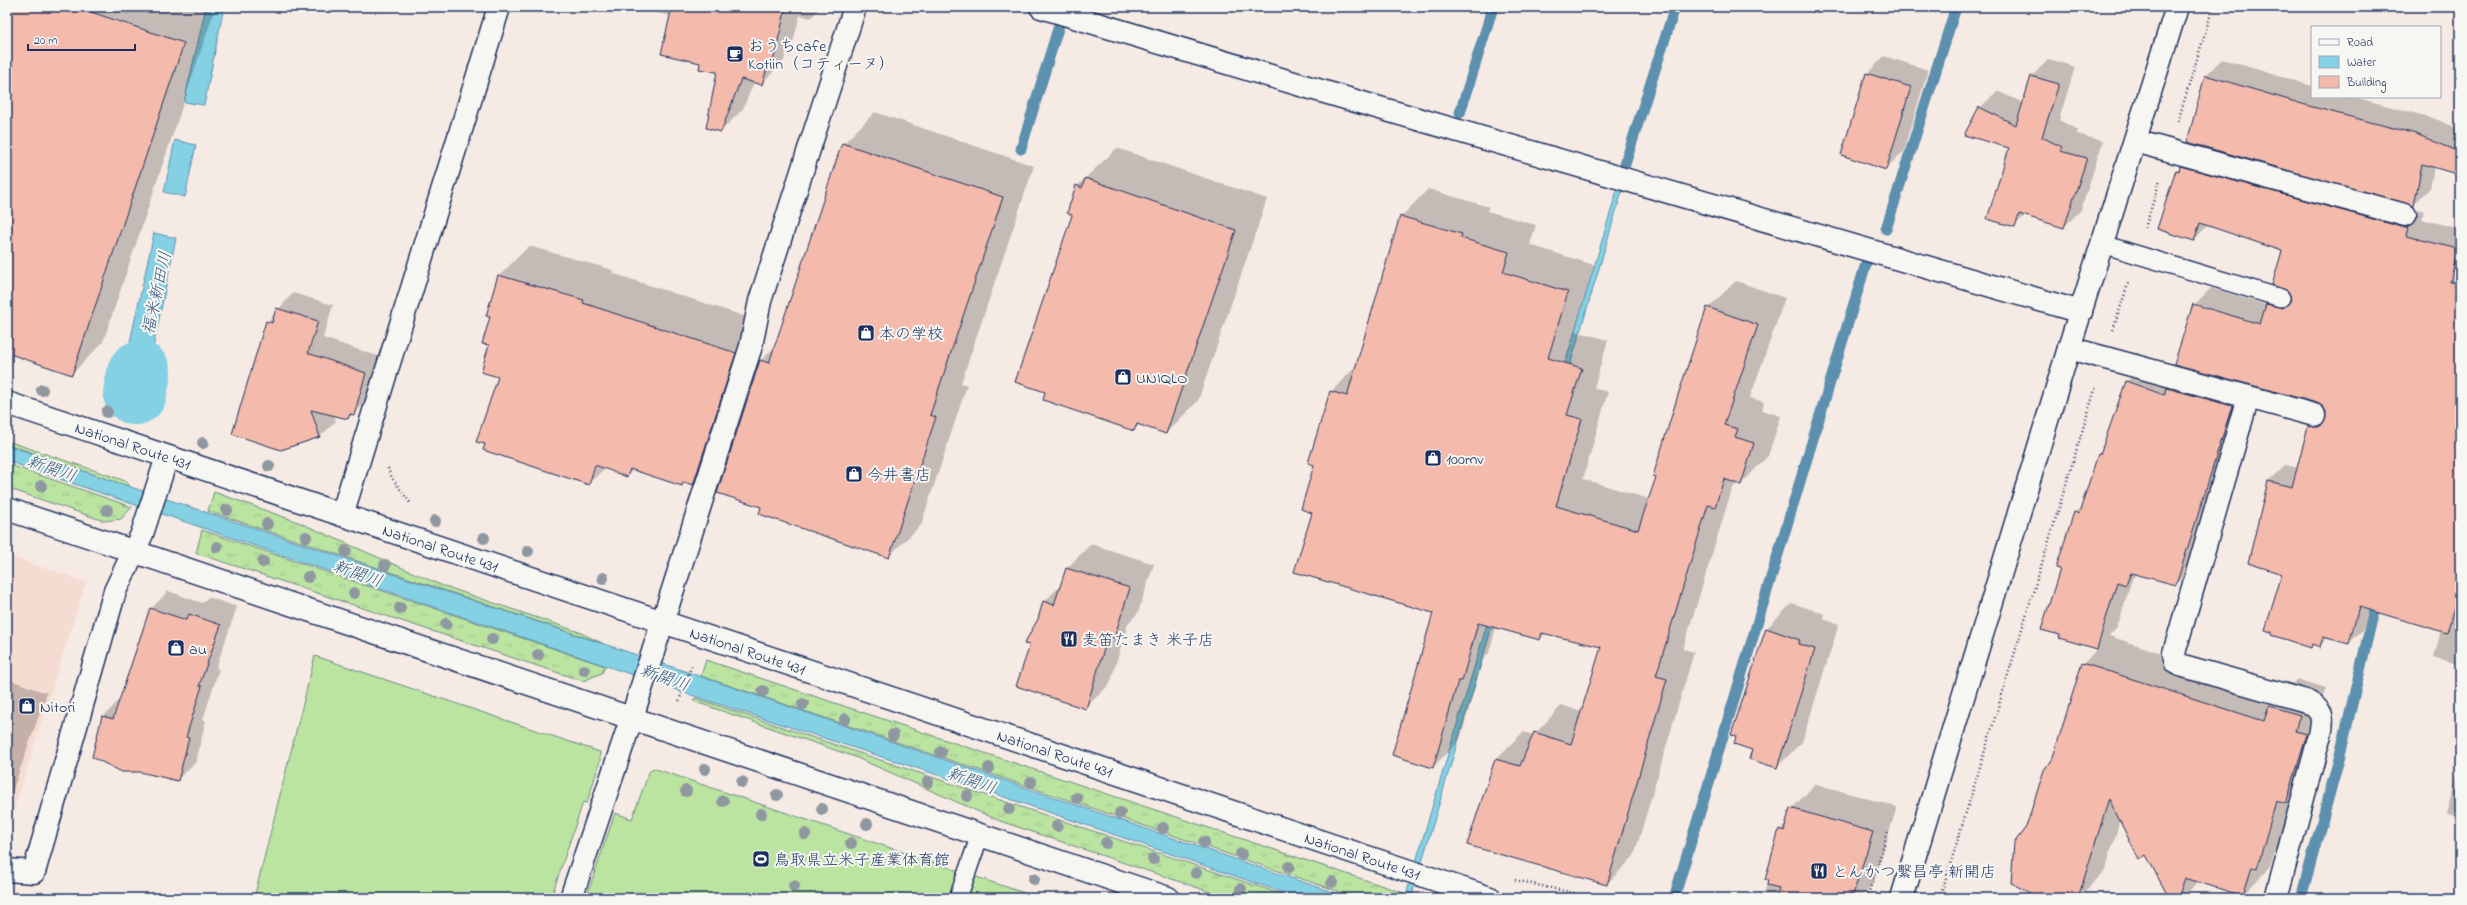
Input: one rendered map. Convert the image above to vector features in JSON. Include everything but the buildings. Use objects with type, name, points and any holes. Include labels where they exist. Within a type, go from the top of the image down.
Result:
[{"type":"main road","points":[[342,515],[498,7]]},
{"type":"main road","points":[[571,898],[661,628],[751,346],[760,302],[855,7]]},
{"type":"main road","points":[[1041,7],[1320,91],[2081,312]]},
{"type":"main road","points":[[1902,898],[2069,348],[2177,7]]},
{"type":"main road","points":[[2135,141],[2405,215]]},
{"type":"main road","points":[[2069,348],[2314,415]]},
{"type":"main road","points":[[2248,397],[2174,653],[2176,663],[2180,665],[2306,701],[2317,707],[2322,716],[2323,723],[2320,735],[2276,898]]},
{"type":"main road","name":"National Route 431","points":[[7,403],[164,464],[342,515],[661,628],[1490,898]]},
{"type":"main road","points":[[7,870],[34,872],[115,591],[138,542],[164,464]]},
{"type":"main road","points":[[7,509],[138,542],[1168,898]]},
{"type":"lane","points":[[2102,244],[2281,298]]},
{"type":"lane","points":[[958,898],[980,834]]},
{"type":"path","points":[[1940,898],[2096,383]]},
{"type":"path","points":[[387,464],[392,478],[410,503],[417,506]]},
{"type":"path","points":[[679,701],[694,656]]},
{"type":"path","points":[[1508,877],[1596,898]]},
{"type":"shaded area","name":"Nitori","points":[[7,555],[86,582],[7,831]]},
{"type":"green space","points":[[7,441],[120,479],[127,482],[130,487],[7,444]]},
{"type":"green space","points":[[7,464],[132,507],[121,519],[104,521],[7,488]]},
{"type":"green space","points":[[214,492],[298,522],[441,585],[579,632],[602,643],[208,511]]},
{"type":"green space","points":[[202,530],[605,666],[602,673],[583,681],[196,553]]},
{"type":"green space","points":[[315,656],[600,752],[600,761],[587,803],[583,802],[551,898],[254,898]]},
{"type":"green space","points":[[706,660],[1419,898],[1358,898],[701,676]]},
{"type":"green space","points":[[695,698],[1293,898],[1228,898],[1000,821],[855,757],[693,701]]},
{"type":"green space","name":"鳥取県立米子産業体育館","points":[[653,768],[1039,898],[586,898],[615,813],[632,819],[649,772]]},
{"type":"water","points":[[206,7],[224,7],[204,105],[184,102]]},
{"type":"water","points":[[175,140],[196,145],[185,197],[164,192]]},
{"type":"water","points":[[1618,187],[1623,188],[1411,898],[1405,898]]},
{"type":"water","points":[[154,233],[176,238],[151,357],[128,351]]},
{"type":"water","name":"新開川","points":[[7,445],[717,682],[1350,898],[1299,898],[975,787],[703,699],[7,461]]},
{"type":"waterway","points":[[1460,113],[1493,7]]},
{"type":"waterway","points":[[1625,164],[1675,7]]},
{"type":"waterway","points":[[1886,229],[1956,7]]},
{"type":"waterway","points":[[1021,149],[1060,22]]},
{"type":"waterway","points":[[1674,898],[1868,257]]},
{"type":"waterway","points":[[2454,297],[2460,276]]},
{"type":"waterway","name":"福米新田川","points":[[135,393],[139,373]]},
{"type":"waterway","points":[[2301,898],[2340,755],[2377,598]]},
{"type":"place","name":"おうちcafe Kotiin（コティーヌ）","points":[[735,54]]},
{"type":"place","name":"本の学校","points":[[866,333]]},
{"type":"place","name":"UNIQLO","points":[[1123,377]]},
{"type":"place","name":"100mv","points":[[1433,458]]},
{"type":"place","name":"今井書店","points":[[854,474]]},
{"type":"place","name":"麦笛たまき 米子店","points":[[1069,639]]},
{"type":"place","name":"au","points":[[176,648]]},
{"type":"place","name":"Nitori","points":[[27,706]]},
{"type":"place","name":"鳥取県立米子産業体育館","points":[[761,859]]},
{"type":"place","name":"とんかつ繫昌亭 新開店","points":[[1819,871]]}]
